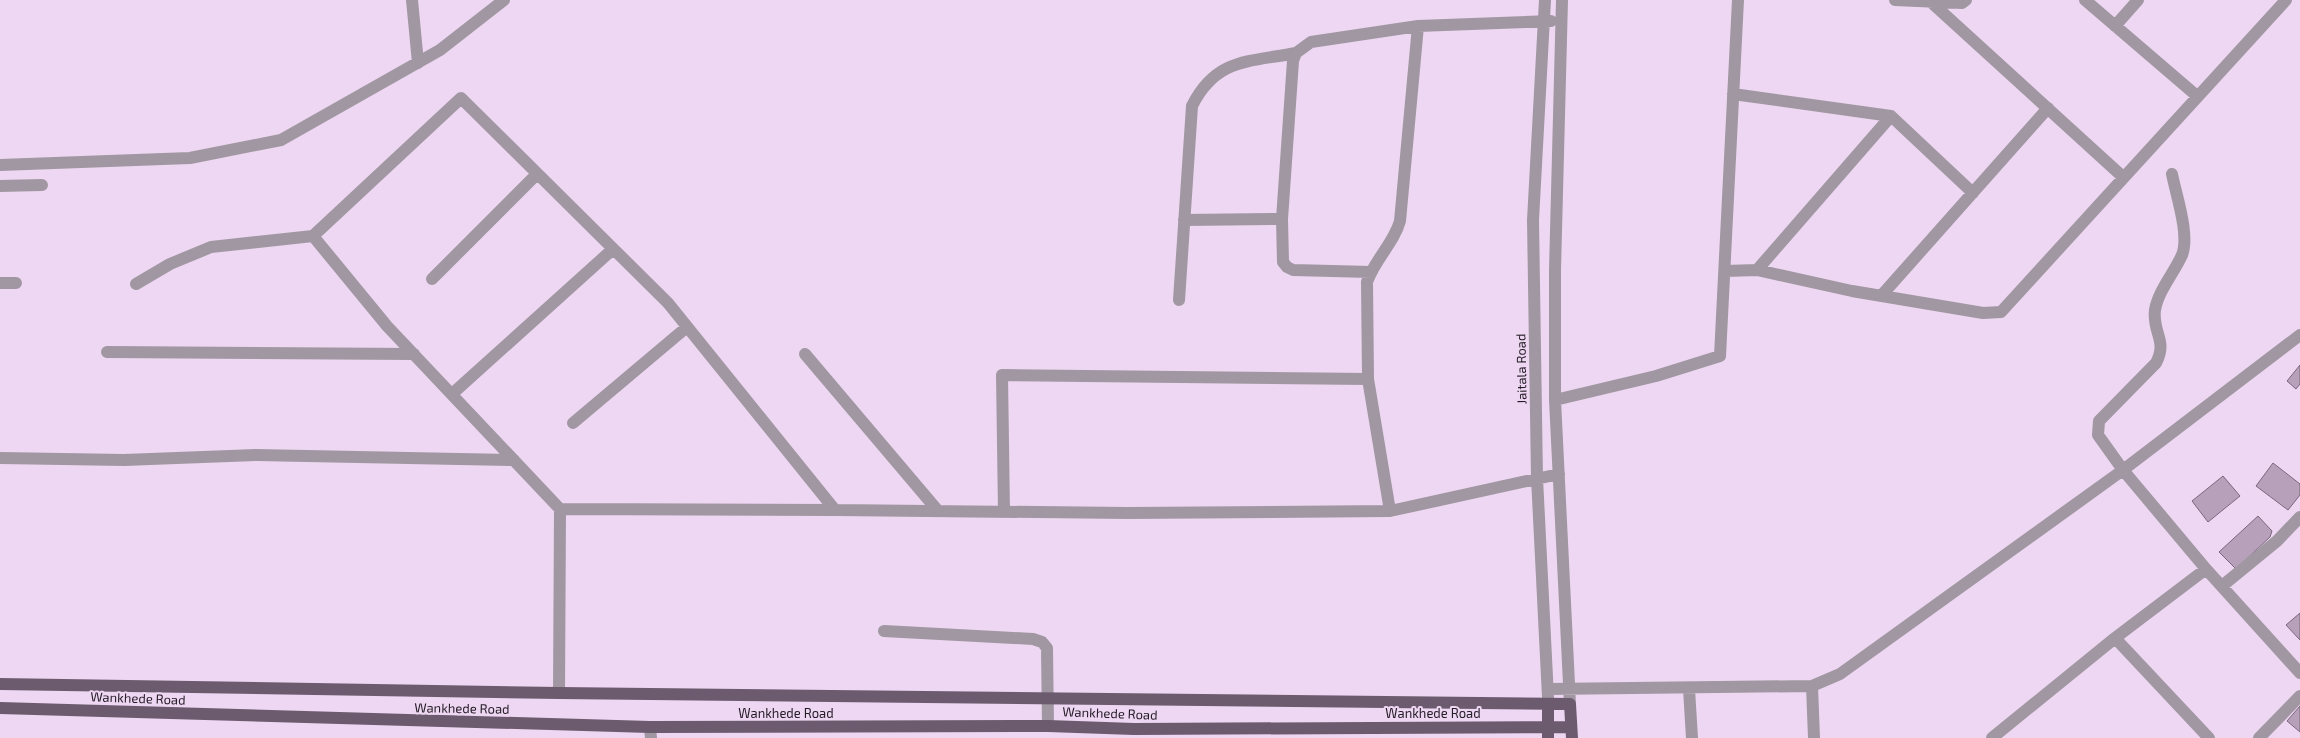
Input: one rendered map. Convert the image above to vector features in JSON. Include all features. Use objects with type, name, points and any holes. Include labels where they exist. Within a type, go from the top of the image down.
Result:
[{"type":"main road","name":"Wankhede Road","points":[[0,684],[559,693],[1048,697],[1570,704]]},
{"type":"main road","name":"Jaitala Road","points":[[1548,704],[1548,732]]},
{"type":"main road","points":[[1570,704],[1572,733]]},
{"type":"main road","name":"Wankhede Road","points":[[0,708],[650,732],[1048,726],[1135,733],[1572,733]]},
{"type":"street","points":[[412,0],[418,63]]},
{"type":"street","points":[[0,164],[190,158],[281,140],[440,50],[504,0]]},
{"type":"street","name":"Jaitala Road","points":[[1545,0],[1545,22],[1539,85],[1533,220],[1537,478],[1548,704]]},
{"type":"street","points":[[1562,0],[1563,21],[1555,270],[1555,400],[1570,704]]},
{"type":"street","points":[[1555,400],[1656,376],[1720,356],[1738,0]]},
{"type":"street","points":[[1895,0],[1962,3],[1966,0]]},
{"type":"street","points":[[2085,0],[2197,96]]},
{"type":"street","points":[[2115,26],[2138,0]]},
{"type":"street","points":[[1725,271],[1757,270],[1881,296],[1983,313],[2001,312],[2286,0]]},
{"type":"street","points":[[1931,2],[2123,177]]},
{"type":"street","points":[[1179,300],[1192,106],[1197,95],[1214,76],[1232,65],[1296,53],[1311,42],[1418,26],[1563,21]]},
{"type":"street","points":[[1390,511],[1368,379],[1367,282],[1370,272],[1393,238],[1400,220],[1418,26]]},
{"type":"street","points":[[1296,53],[1293,61],[1282,219],[1283,262],[1287,267],[1293,270],[1370,272]]},
{"type":"street","points":[[1733,94],[1891,116],[1973,193]]},
{"type":"street","points":[[136,284],[170,264],[211,247],[313,236],[461,98],[668,303],[835,510]]},
{"type":"street","points":[[1881,296],[2048,108]]},
{"type":"street","points":[[1757,270],[1891,116]]},
{"type":"street","points":[[432,279],[537,174]]},
{"type":"street","points":[[2172,174],[2185,244],[2155,309],[2154,322],[2162,345],[2161,354],[2156,364],[2099,421],[2097,428],[2098,435],[2123,470],[2206,569],[2300,673]]},
{"type":"street","points":[[0,186],[42,185]]},
{"type":"street","points":[[1184,220],[1282,219]]},
{"type":"street","points":[[313,236],[387,326],[560,508],[559,693]]},
{"type":"street","points":[[452,394],[612,249]]},
{"type":"street","points":[[0,283],[16,283]]},
{"type":"street","points":[[573,423],[687,327]]},
{"type":"street","points":[[1548,689],[1689,689],[1812,686],[1840,674],[2123,470],[2300,334]]},
{"type":"street","points":[[107,352],[414,354]]},
{"type":"street","points":[[805,354],[938,511]]},
{"type":"street","points":[[1004,512],[1002,375],[1368,379]]},
{"type":"street","points":[[0,458],[124,460],[256,455],[514,460]]},
{"type":"street","points":[[560,508],[1004,512],[1390,511],[1558,474]]},
{"type":"street","points":[[2222,586],[2277,541],[2300,517]]},
{"type":"street","points":[[1992,738],[2115,638],[2206,569]]},
{"type":"street","points":[[884,631],[1033,639],[1042,642],[1047,648],[1048,726]]},
{"type":"street","points":[[2115,638],[2208,738]]},
{"type":"street","points":[[1812,686],[1814,738]]},
{"type":"street","points":[[1689,689],[1692,738]]},
{"type":"street","points":[[2259,738],[2300,696]]},
{"type":"building","points":[[2300,365],[2300,384],[2296,389],[2287,381]]},
{"type":"building","points":[[2273,463],[2300,484],[2300,495],[2288,510],[2256,486]]},
{"type":"building","points":[[2223,476],[2240,496],[2208,522],[2192,501]]},
{"type":"building","points":[[2258,516],[2272,531],[2270,537],[2236,569],[2219,552]]},
{"type":"building","points":[[2300,613],[2300,640],[2286,625]]},
{"type":"building","points":[[2300,706],[2300,732],[2287,721]]}]
